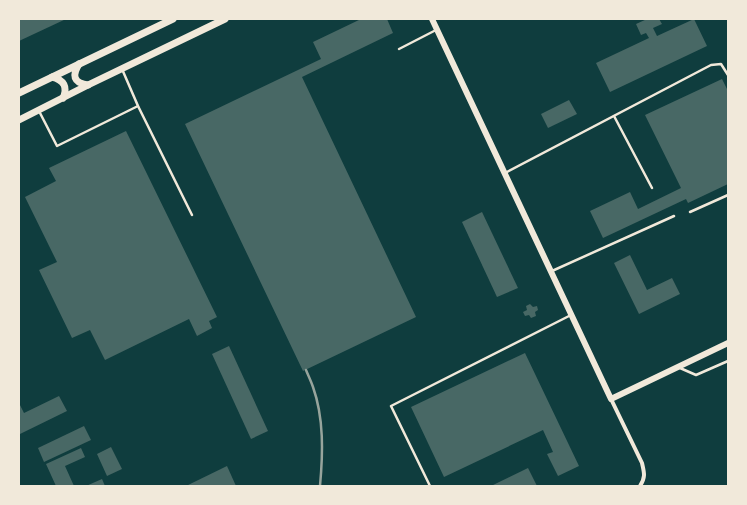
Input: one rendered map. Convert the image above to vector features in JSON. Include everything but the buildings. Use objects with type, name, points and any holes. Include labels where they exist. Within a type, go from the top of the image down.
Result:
[{"type":"main road","points":[[19,93],[172,19]]},
{"type":"main road","points":[[19,120],[225,19]]},
{"type":"main road","points":[[79,64],[74,75],[76,80],[81,84],[88,85]]},
{"type":"main road","points":[[52,77],[62,81],[65,88],[63,98]]},
{"type":"street","points":[[432,19],[642,463],[644,481],[640,486]]},
{"type":"street","points":[[611,399],[728,344]]},
{"type":"lane","points":[[399,49],[437,30]]},
{"type":"lane","points":[[505,174],[711,65],[721,64],[728,75]]},
{"type":"lane","points":[[122,69],[138,106],[192,215]]},
{"type":"lane","points":[[39,111],[57,146],[138,106]]},
{"type":"lane","points":[[614,116],[652,188]]},
{"type":"lane","points":[[690,212],[728,195]]},
{"type":"lane","points":[[551,272],[674,216]]},
{"type":"lane","points":[[430,486],[391,406],[572,315]]},
{"type":"lane","points":[[678,367],[696,374],[728,361]]},
{"type":"railway","points":[[306,370],[317,399],[321,423],[322,461],[320,486]]}]
